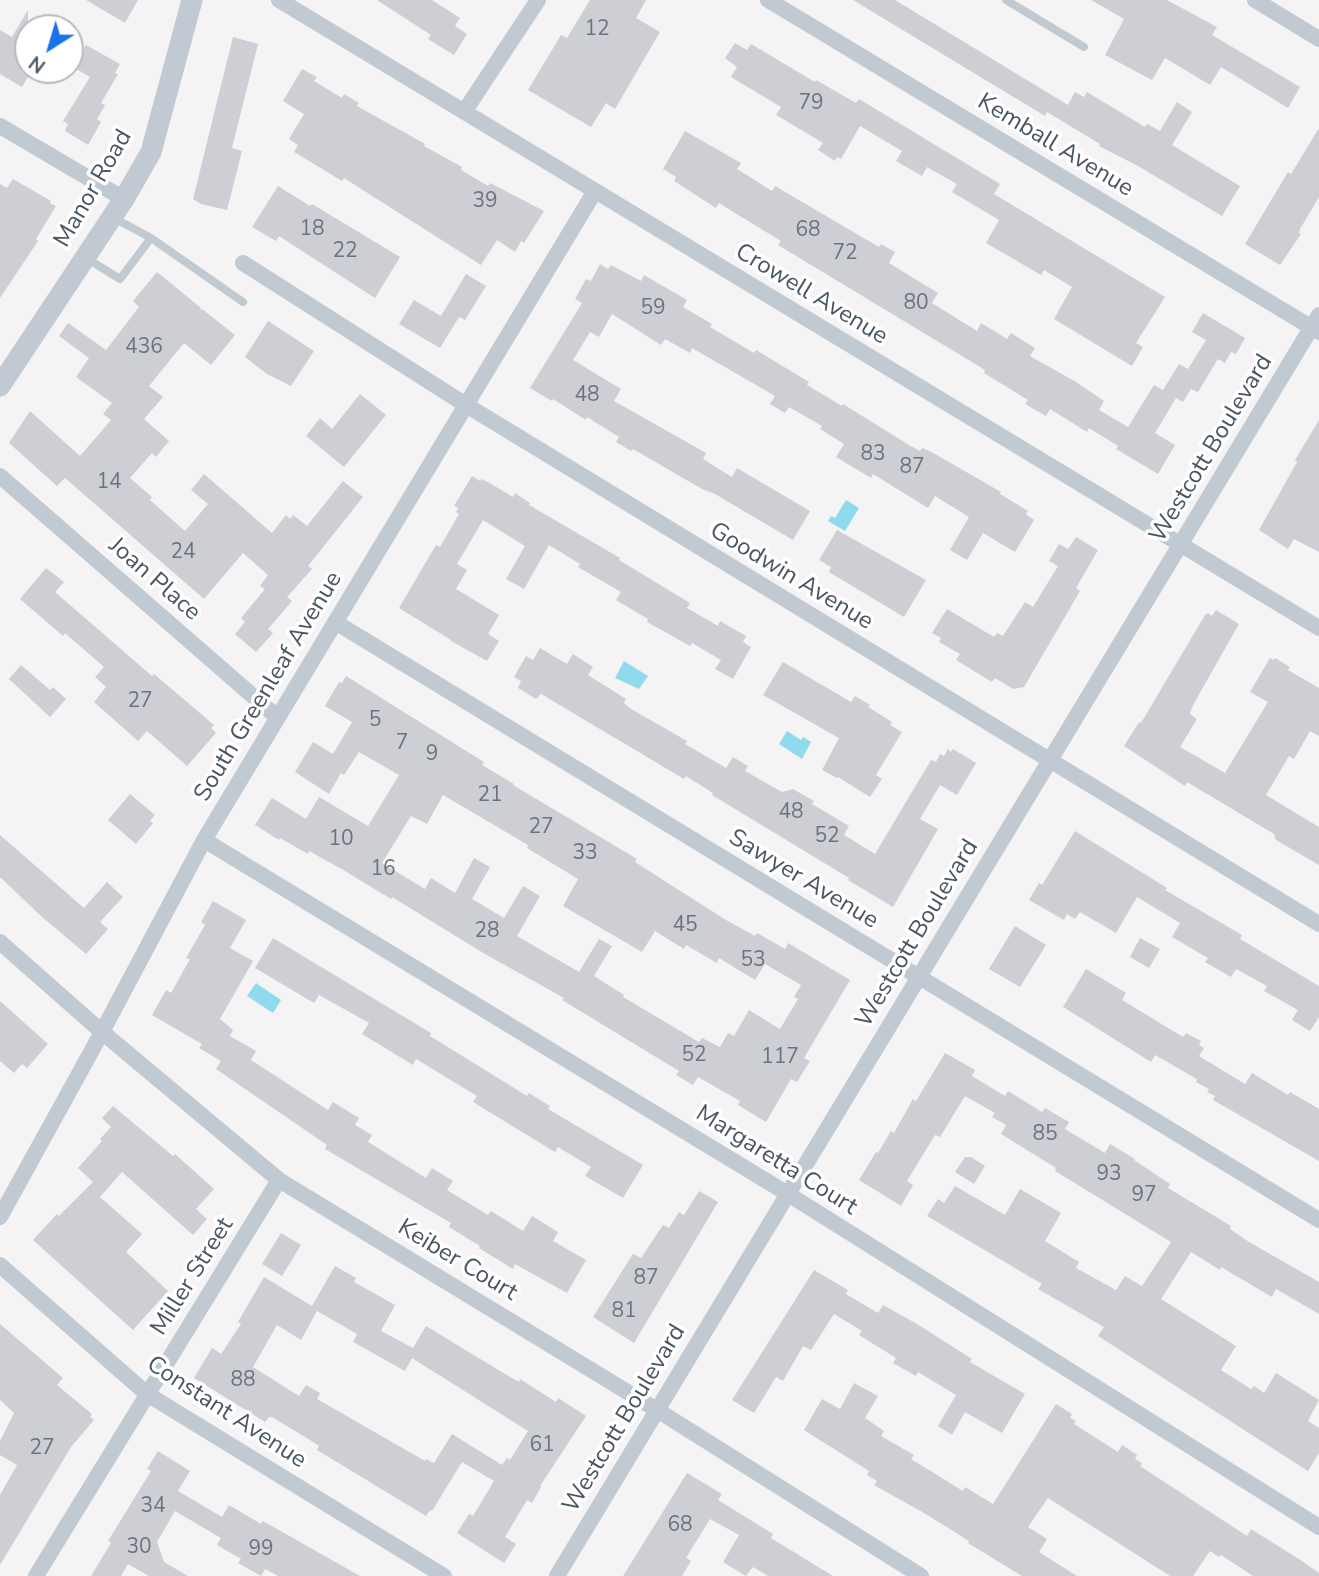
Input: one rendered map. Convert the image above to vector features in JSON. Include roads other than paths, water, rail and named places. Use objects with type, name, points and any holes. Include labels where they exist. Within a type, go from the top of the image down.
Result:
[{"type":"street","name":"Manor Road","points":[[0,386],[124,199],[151,152],[192,0]]},
{"type":"street","name":"Crowell Avenue","points":[[279,0],[1319,628]]},
{"type":"street","points":[[464,112],[538,0]]},
{"type":"street","name":"Kemball Avenue","points":[[768,0],[1317,325]]},
{"type":"street","points":[[1255,0],[1319,39]]},
{"type":"street","points":[[0,126],[124,199]]},
{"type":"street","name":"South Greenleaf Avenue","points":[[0,1217],[204,841],[595,191]]},
{"type":"street","name":"Goodwin Avenue","points":[[243,263],[466,405],[1319,924]]},
{"type":"street","name":"Westcott Boulevard","points":[[556,1576],[1181,544],[1317,325]]},
{"type":"street","name":"Joan Place","points":[[0,477],[277,717]]},
{"type":"street","name":"Sawyer Avenue","points":[[335,622],[1319,1220]]},
{"type":"street","name":"Margaretta Court","points":[[204,841],[788,1194],[1319,1527]]},
{"type":"street","name":"Keiber Court","points":[[0,942],[102,1032],[279,1180],[657,1410],[922,1576]]},
{"type":"street","name":"Miller Street","points":[[36,1576],[279,1180]]},
{"type":"street","name":"Constant Avenue","points":[[0,1265],[147,1394],[444,1576]]},
{"type":"lane","points":[[1006,0],[1084,47]]},
{"type":"lane","points":[[111,217],[151,238],[243,302]]},
{"type":"lane","points":[[85,257],[120,279],[151,238]]},
{"type":"water","points":[[846,500],[859,508],[845,531],[828,521],[831,516],[835,518]]},
{"type":"water","points":[[624,661],[648,676],[639,689],[615,678]]},
{"type":"water","points":[[787,731],[801,740],[803,737],[811,742],[802,759],[779,744]]},
{"type":"water","points":[[256,983],[281,1000],[273,1013],[247,996]]}]
